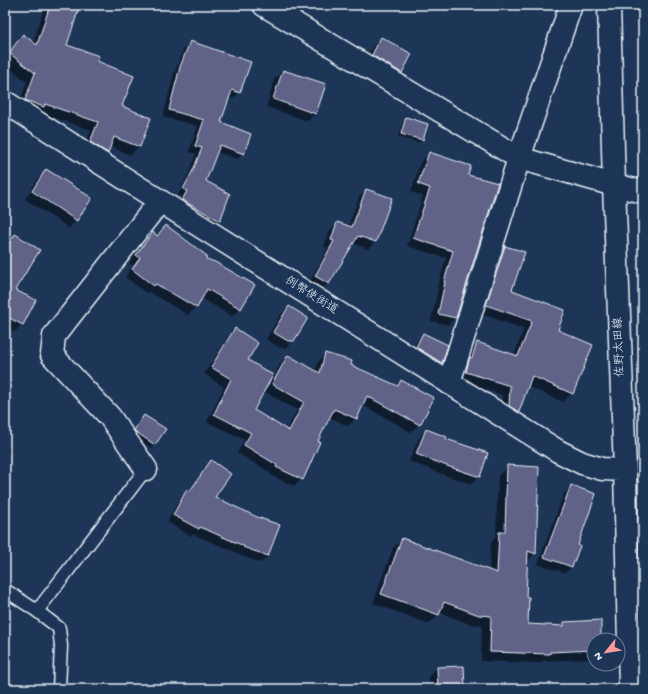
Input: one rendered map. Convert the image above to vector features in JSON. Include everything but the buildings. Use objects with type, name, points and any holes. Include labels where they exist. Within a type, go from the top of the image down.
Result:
[{"type":"street","points":[[264,5],[519,158],[643,192]]},
{"type":"street","points":[[449,383],[519,158],[571,5]]},
{"type":"street","name":"佐野太田線","points":[[609,5],[630,689]]},
{"type":"street","name":"例幣使街道","points":[[5,102],[558,451],[582,463],[602,469],[624,470]]},
{"type":"street","points":[[146,469],[110,417],[52,355],[54,336],[160,201]]},
{"type":"lane","points":[[37,611],[146,469]]},
{"type":"lane","points":[[5,590],[37,611],[59,628],[61,646],[59,689]]}]
